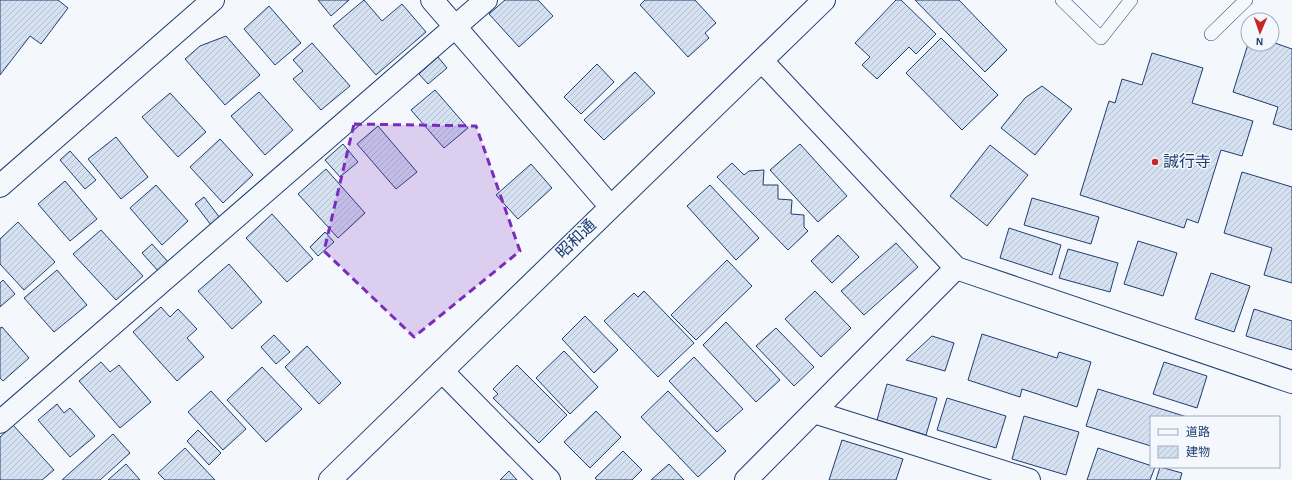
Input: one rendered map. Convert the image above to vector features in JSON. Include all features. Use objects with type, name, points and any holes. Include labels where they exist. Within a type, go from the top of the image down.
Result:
[{"type":"street","points":[[0,186],[213,0]]},
{"type":"street","points":[[432,0],[610,206]]},
{"type":"street","points":[[0,422],[486,0]]},
{"type":"street","name":"昭和通","points":[[330,480],[610,206],[824,0]]},
{"type":"street","points":[[762,61],[956,268],[1292,382]]},
{"type":"street","points":[[746,480],[956,268]]},
{"type":"street","points":[[442,370],[549,480]]},
{"type":"street","points":[[814,412],[1029,480]]},
{"type":"lane","points":[[1062,0],[1101,38],[1131,0]]},
{"type":"lane","points":[[1211,34],[1246,0]]},
{"type":"highlighted area","points":[[354,124],[476,126],[520,251],[414,337],[324,251]]},
{"type":"building","points":[[0,0],[58,0],[68,8],[41,44],[30,36],[0,75]]},
{"type":"building","points":[[318,0],[349,0],[331,16]]},
{"type":"building","points":[[364,0],[382,21],[402,4],[426,32],[376,75],[333,26]]},
{"type":"building","points":[[505,0],[538,0],[553,16],[519,47],[489,14]]},
{"type":"building","points":[[645,0],[695,0],[716,23],[705,33],[709,38],[688,57],[640,5]]},
{"type":"building","points":[[896,0],[901,0],[936,34],[916,54],[909,47],[877,79],[862,65],[870,57],[855,43]]},
{"type":"building","points":[[915,0],[959,0],[1007,50],[985,72]]},
{"type":"building","points":[[269,6],[301,43],[275,65],[244,29]]},
{"type":"building","points":[[226,36],[260,75],[225,105],[185,59],[200,46]]},
{"type":"building","points":[[941,38],[998,95],[962,130],[906,73]]},
{"type":"building","points":[[312,43],[350,86],[321,110],[293,79],[303,71],[293,60]]},
{"type":"building","points":[[1280,45],[1292,49],[1292,130],[1273,124],[1278,107],[1233,92],[1246,52],[1280,52]]},
{"type":"building","points":[[1152,53],[1203,68],[1192,103],[1253,121],[1242,156],[1221,150],[1198,223],[1187,219],[1184,228],[1080,195],[1109,101],[1115,103],[1122,79],[1142,85]]},
{"type":"building","points":[[438,57],[447,68],[428,84],[419,74]]},
{"type":"building","points":[[597,64],[614,82],[581,114],[564,97]]},
{"type":"building","points":[[635,72],[655,93],[604,140],[584,120]]},
{"type":"building","points":[[1042,86],[1072,109],[1035,155],[1001,128],[1025,98]]},
{"type":"building","points":[[435,90],[468,128],[444,148],[411,110]]},
{"type":"building","points":[[259,92],[293,130],[265,155],[231,116]]},
{"type":"building","points":[[170,93],[206,132],[178,157],[142,117]]},
{"type":"building","points":[[378,126],[417,172],[396,189],[357,144]]},
{"type":"building","points":[[116,137],[148,177],[121,199],[88,159]]},
{"type":"building","points":[[220,139],[253,175],[223,203],[190,167]]},
{"type":"building","points":[[343,144],[358,162],[340,177],[325,160]]},
{"type":"building","points":[[800,144],[847,196],[818,222],[770,170]]},
{"type":"building","points":[[990,145],[1028,175],[987,226],[950,196]]},
{"type":"building","points":[[70,151],[96,180],[85,189],[60,160]]},
{"type":"building","points":[[732,163],[744,175],[749,171],[764,170],[763,185],[778,185],[778,199],[792,200],[791,214],[804,215],[804,227],[808,231],[788,250],[717,177]]},
{"type":"building","points":[[531,164],[552,188],[518,219],[496,195]]},
{"type":"building","points":[[326,169],[365,213],[338,238],[298,194]]},
{"type":"building","points":[[1242,172],[1292,187],[1292,283],[1264,275],[1272,248],[1224,233]]},
{"type":"building","points":[[65,181],[97,219],[70,241],[38,204]]},
{"type":"building","points":[[156,185],[188,221],[162,245],[130,208]]},
{"type":"building","points":[[710,185],[759,238],[736,260],[687,206]]},
{"type":"building","points":[[204,197],[220,218],[211,225],[195,204]]},
{"type":"building","points":[[1032,198],[1099,217],[1091,244],[1024,225]]},
{"type":"building","points":[[272,214],[313,259],[287,282],[246,238]]},
{"type":"building","points":[[18,222],[55,262],[24,290],[0,264],[0,239]]},
{"type":"building","points":[[1009,228],[1061,245],[1052,275],[1000,258]]},
{"type":"building","points":[[101,230],[143,276],[116,300],[73,254]]},
{"type":"building","points":[[325,232],[334,242],[318,256],[310,247]]},
{"type":"building","points":[[838,235],[859,257],[832,283],[811,261]]},
{"type":"building","points":[[1138,241],[1177,253],[1163,296],[1124,284]]},
{"type":"building","points":[[896,243],[918,267],[864,315],[841,291]]},
{"type":"building","points":[[152,244],[169,263],[159,272],[142,253]]},
{"type":"building","points":[[1068,249],[1118,263],[1110,292],[1059,278]]},
{"type":"building","points":[[727,260],[752,286],[696,340],[671,315]]},
{"type":"building","points":[[229,264],[262,302],[232,329],[198,291]]},
{"type":"building","points":[[57,270],[87,305],[54,332],[24,298]]},
{"type":"building","points":[[1211,273],[1250,286],[1234,332],[1195,319]]},
{"type":"building","points":[[3,280],[15,294],[0,307],[0,283]]},
{"type":"building","points":[[644,291],[694,343],[658,377],[604,321],[634,293],[638,297]]},
{"type":"building","points":[[815,291],[851,328],[821,357],[785,319]]},
{"type":"building","points":[[161,307],[170,317],[178,309],[197,329],[187,338],[204,357],[177,381],[133,332]]},
{"type":"building","points":[[1254,309],[1292,321],[1292,350],[1246,336]]},
{"type":"building","points":[[585,316],[618,350],[594,373],[562,339]]},
{"type":"building","points":[[726,322],[780,380],[756,402],[703,345]]},
{"type":"building","points":[[2,327],[29,358],[3,381],[0,378],[0,328]]},
{"type":"building","points":[[776,328],[814,367],[794,386],[756,346]]},
{"type":"building","points":[[982,334],[1057,358],[1059,352],[1091,362],[1077,407],[1022,389],[1020,397],[968,380]]},
{"type":"building","points":[[274,335],[290,352],[276,364],[261,347]]},
{"type":"building","points":[[932,336],[954,343],[945,371],[906,360]]},
{"type":"building","points":[[307,346],[341,383],[319,404],[285,367]]},
{"type":"building","points":[[564,351],[598,387],[570,414],[536,378]]},
{"type":"building","points":[[694,357],[743,409],[717,432],[669,381]]},
{"type":"building","points":[[101,362],[110,372],[119,365],[151,402],[120,428],[79,381]]},
{"type":"building","points":[[1164,362],[1207,376],[1197,408],[1153,394]]},
{"type":"building","points":[[517,365],[567,415],[539,443],[493,398],[498,394],[493,389]]},
{"type":"building","points":[[262,367],[302,409],[266,442],[227,400]]},
{"type":"building","points":[[887,384],[937,398],[926,435],[877,420]]},
{"type":"building","points":[[1098,389],[1184,416],[1150,416],[1150,446],[1086,426]]},
{"type":"building","points":[[211,391],[246,429],[223,450],[188,412]]},
{"type":"building","points":[[668,391],[726,451],[698,477],[641,417]]},
{"type":"building","points":[[947,398],[1006,416],[996,448],[937,430]]},
{"type":"building","points":[[57,404],[64,413],[70,408],[95,436],[70,457],[38,420]]},
{"type":"building","points":[[596,411],[621,437],[590,468],[564,442]]},
{"type":"building","points":[[1024,416],[1079,432],[1066,475],[1012,459]]},
{"type":"building","points":[[13,425],[54,470],[42,480],[0,480],[0,437]]},
{"type":"building","points":[[198,430],[221,453],[209,465],[187,441]]},
{"type":"building","points":[[113,434],[130,453],[100,480],[62,480]]},
{"type":"building","points":[[842,440],[903,459],[896,480],[829,480]]},
{"type":"building","points":[[185,448],[215,480],[165,480],[158,473]]},
{"type":"building","points":[[1098,448],[1150,465],[1150,468],[1155,468],[1150,480],[1087,480]]},
{"type":"building","points":[[623,451],[642,470],[632,480],[597,480],[595,478]]},
{"type":"building","points":[[126,464],[140,480],[108,480]]},
{"type":"building","points":[[669,464],[684,480],[651,480]]},
{"type":"building","points":[[1160,468],[1182,473],[1180,480],[1156,480]]},
{"type":"building","points":[[509,471],[517,480],[500,480]]},
{"type":"place","name":"誠行寺","points":[[1155,162]]}]
